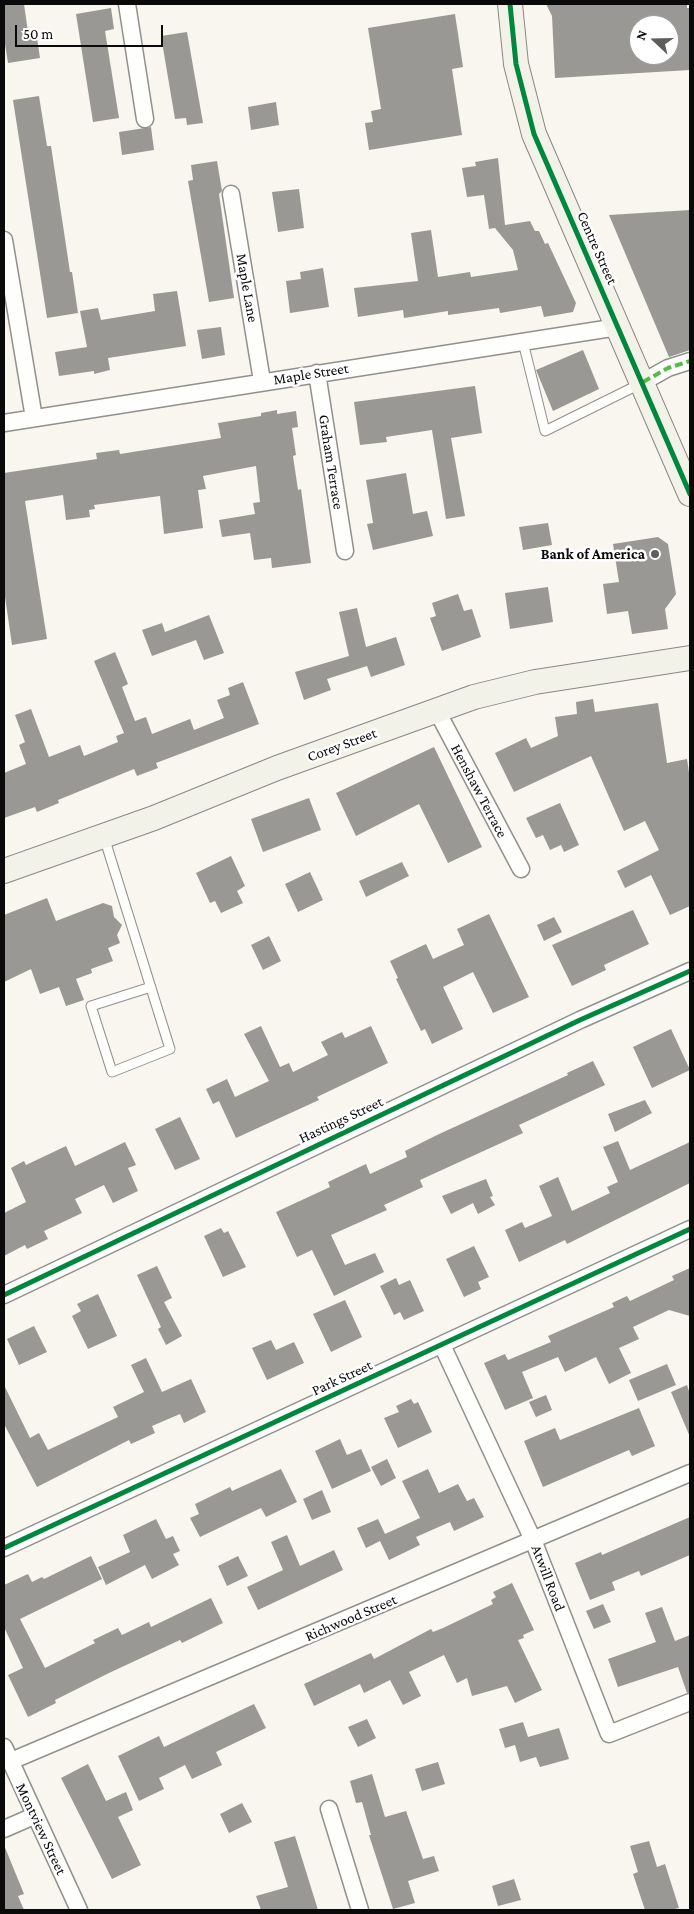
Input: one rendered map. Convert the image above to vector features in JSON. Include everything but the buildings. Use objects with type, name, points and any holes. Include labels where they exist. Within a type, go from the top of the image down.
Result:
[{"type":"street","points":[[127,4],[145,119]]},
{"type":"street","name":"Centre Street","points":[[510,4],[516,64],[534,134],[690,494]]},
{"type":"street","name":"Maple Lane","points":[[231,194],[262,381]]},
{"type":"street","points":[[4,240],[34,418]]},
{"type":"street","name":"Maple Street","points":[[4,423],[262,381],[618,327]]},
{"type":"street","points":[[643,382],[668,368],[690,360]]},
{"type":"street","name":"Graham Terrace","points":[[317,373],[345,551]]},
{"type":"street","name":"Corey Street","points":[[4,871],[154,818],[277,768],[438,711],[474,696],[526,684],[690,658]]},
{"type":"street","name":"Henshaw Terrace","points":[[438,711],[522,869]]},
{"type":"street","name":"Hastings Street","points":[[4,1295],[574,1023],[690,971]]},
{"type":"street","name":"Park Street","points":[[4,1548],[690,1229]]},
{"type":"street","name":"Atwill Road","points":[[442,1345],[533,1540],[609,1734],[690,1702]]},
{"type":"street","name":"Richwood Street","points":[[7,1754],[533,1540],[690,1473]]},
{"type":"street","name":"Montview Street","points":[[7,1754],[79,1910]]},
{"type":"street","points":[[329,1809],[360,1910]]},
{"type":"street","points":[[4,1830],[34,1816]]},
{"type":"lane","points":[[523,342],[545,431],[643,382]]},
{"type":"lane","points":[[104,836],[151,987],[170,1049],[112,1072],[91,1006],[151,987]]},
{"type":"marked path","points":[[643,382],[668,368],[690,361]]},
{"type":"cycle path","points":[[510,4],[516,64],[534,134],[690,494]]},
{"type":"cycle path","points":[[4,1295],[580,1020],[690,971]]},
{"type":"cycle path","points":[[4,1548],[690,1229]]},
{"type":"place","name":"Bank of America","points":[[655,554]]}]
